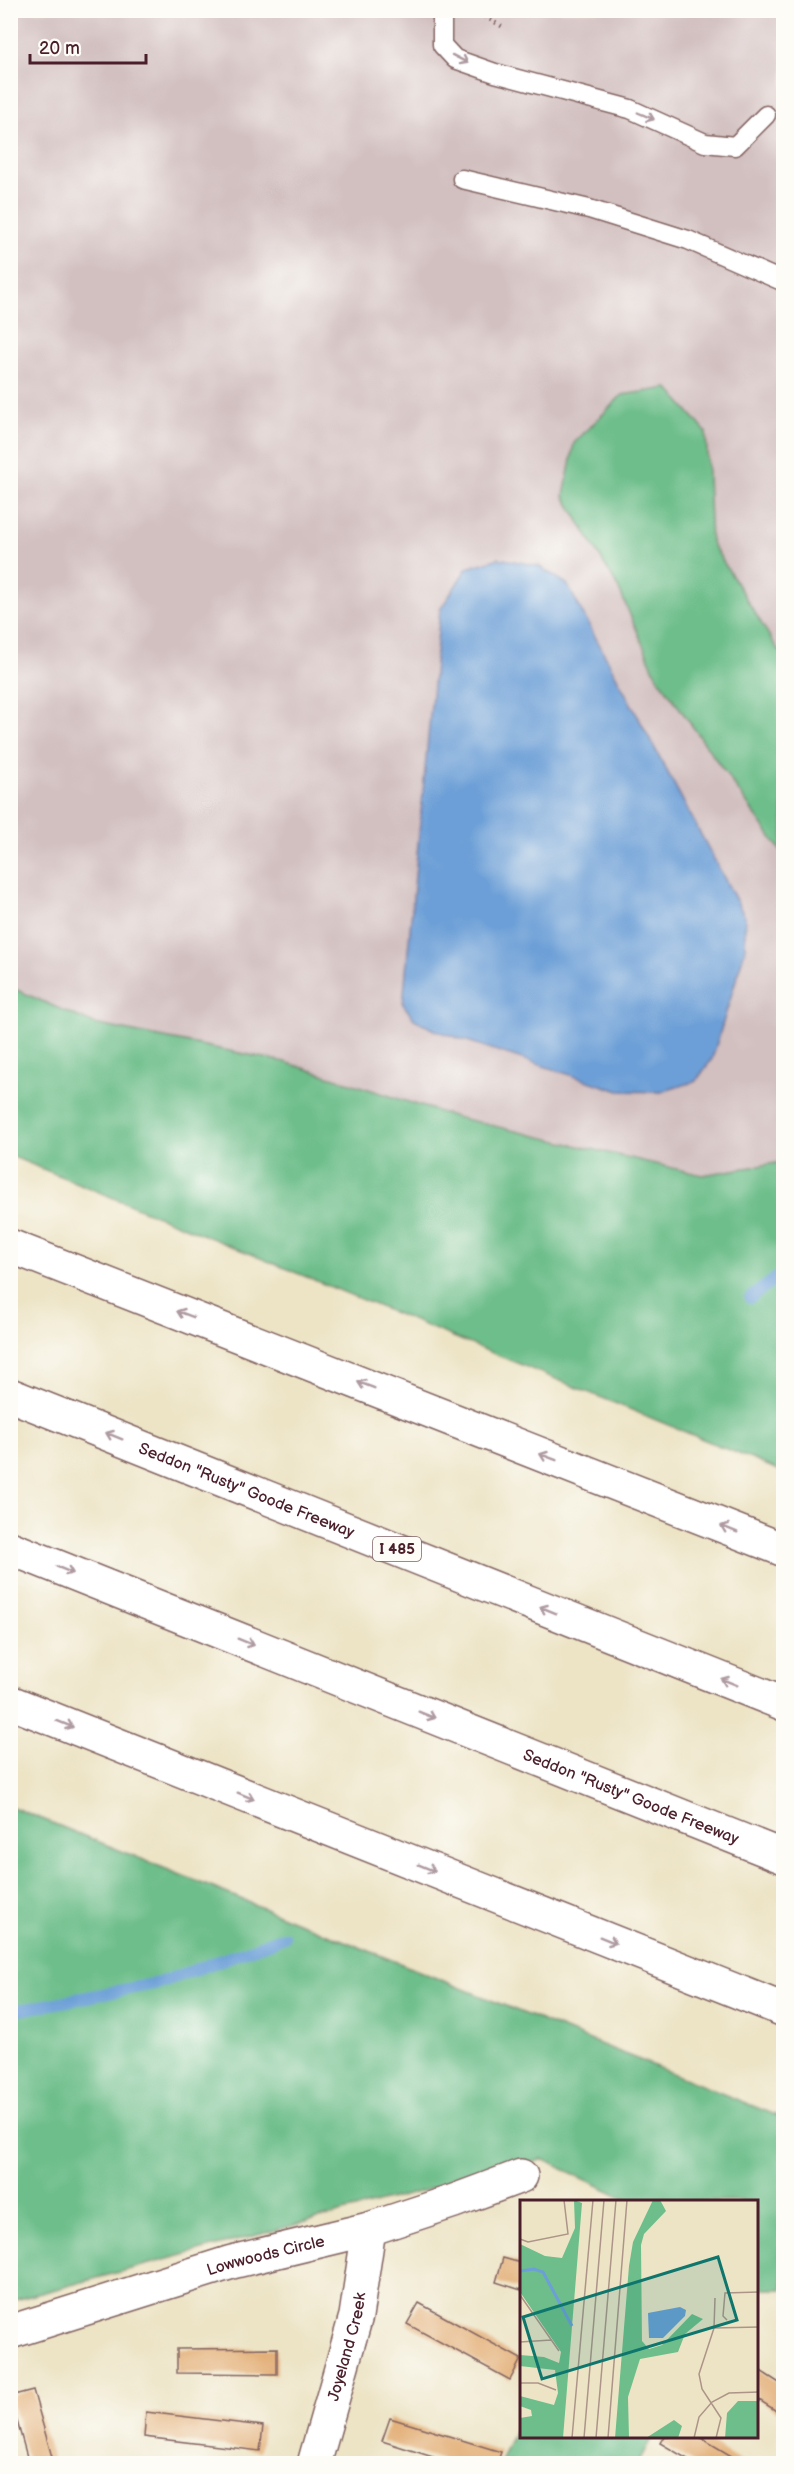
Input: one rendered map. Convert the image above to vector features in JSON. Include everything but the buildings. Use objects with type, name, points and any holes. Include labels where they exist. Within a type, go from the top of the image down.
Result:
[{"type":"main road","points":[[10,1246],[783,1550]]},
{"type":"main road","name":"Seddon \"Rusty\" Goode Freeway","points":[[10,1395],[783,1704]]},
{"type":"main road","name":"Seddon \"Rusty\" Goode Freeway","points":[[10,1548],[783,1857]]},
{"type":"main road","points":[[10,1702],[783,2010]]},
{"type":"main road","name":"Lowwoods Circle","points":[[10,2332],[232,2262],[369,2229],[521,2176]]},
{"type":"main road","name":"Joyeland Creek","points":[[314,2463],[356,2316],[369,2229]]},
{"type":"lane","points":[[444,10],[442,45],[455,59],[495,73],[630,109],[705,143],[735,146],[766,115]]},
{"type":"lane","points":[[462,179],[589,209],[688,240],[783,282]]},
{"type":"path","points":[[473,10],[505,28]]},
{"type":"shaded area","points":[[10,11],[783,11],[783,1367],[11,1048]]},
{"type":"green space","points":[[668,388],[706,432],[711,542],[778,650],[783,653],[783,854],[656,675],[618,587],[564,496],[574,443],[622,395]]},
{"type":"green space","points":[[10,987],[94,1024],[285,1062],[452,1116],[702,1175],[783,1162],[783,1472],[11,1156]]},
{"type":"green space","points":[[10,1806],[783,2118],[783,2289],[758,2289],[758,2200],[629,2200],[542,2159],[11,2301]]},
{"type":"green space","points":[[520,2418],[520,2438],[651,2438],[638,2463],[501,2463]]},
{"type":"water","points":[[499,558],[539,566],[567,584],[745,917],[745,950],[712,1059],[696,1081],[661,1092],[619,1091],[434,1030],[414,1019],[403,1004],[440,610],[467,568]]},
{"type":"waterway","points":[[750,1298],[784,1272]]},
{"type":"waterway","points":[[10,2012],[159,1983],[284,1937]]}]
